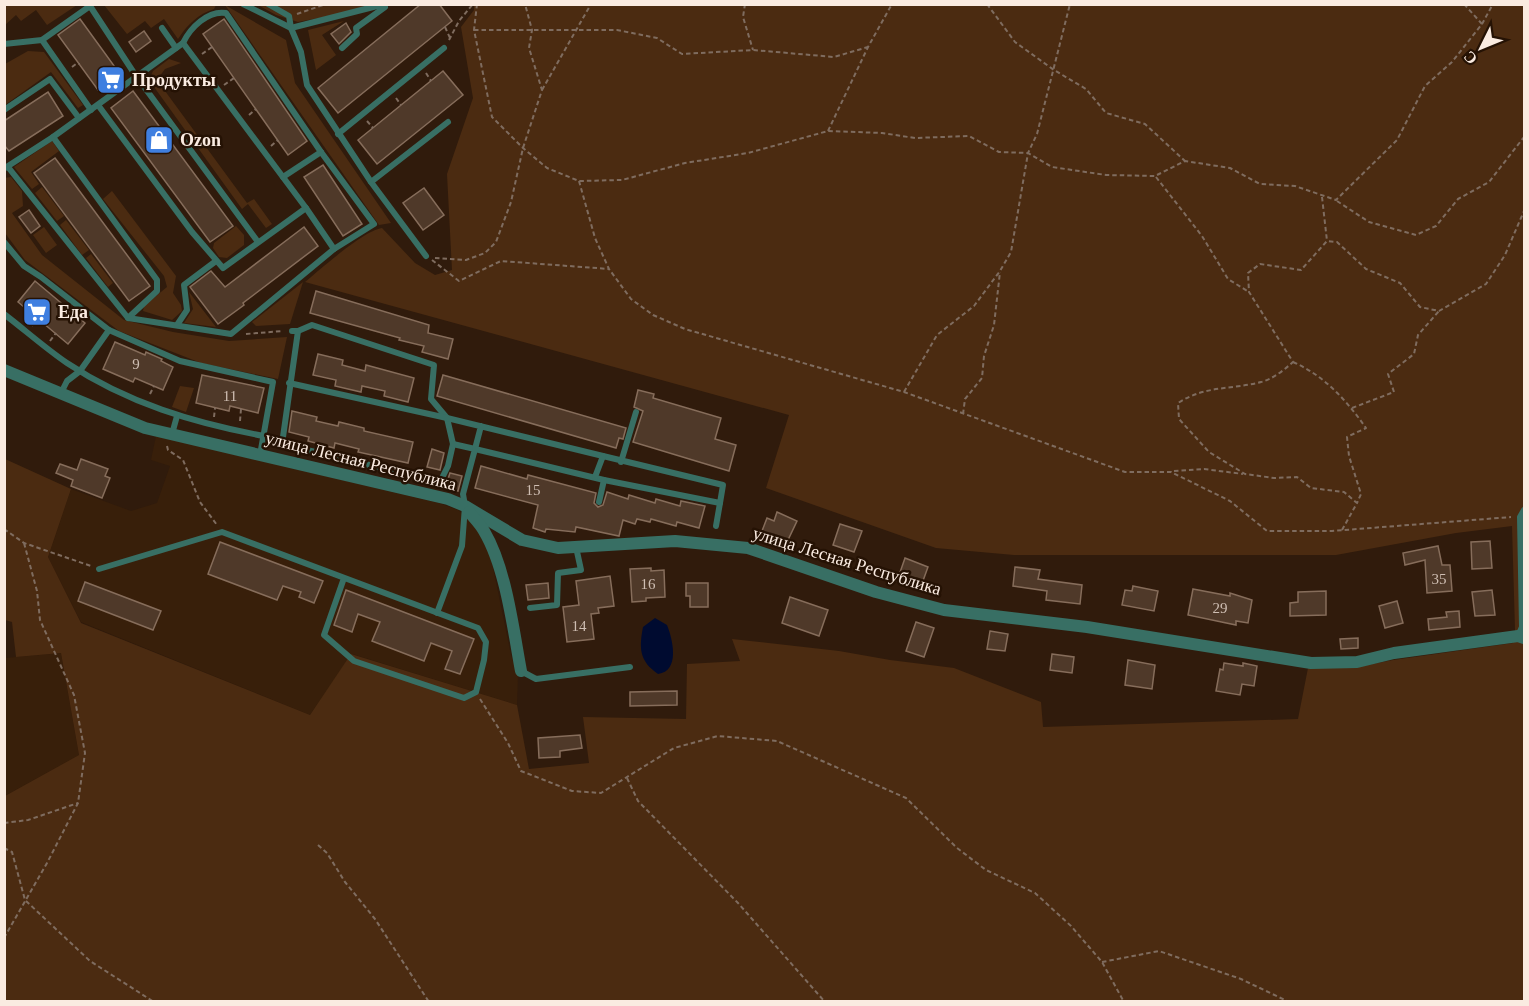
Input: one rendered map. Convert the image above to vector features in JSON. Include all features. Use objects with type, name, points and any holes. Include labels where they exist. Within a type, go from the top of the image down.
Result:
[{"type":"street","name":"улица Лесная Республика","points":[[4,370],[145,428],[448,499],[465,506],[522,540],[558,548],[675,540],[748,548],[876,592],[944,610],[1087,627],[1311,663],[1357,662],[1394,653],[1521,637]]},
{"type":"street","points":[[465,506],[483,530],[494,551],[507,597],[521,671]]},
{"type":"lane","points":[[243,4],[291,28],[386,4]]},
{"type":"lane","points":[[268,4],[289,16],[291,28],[301,52],[307,85],[371,182],[426,255]]},
{"type":"lane","points":[[342,48],[357,34],[356,28],[386,4]]},
{"type":"lane","points":[[4,44],[42,40],[90,6],[134,73],[138,75],[258,242]]},
{"type":"lane","points":[[219,12],[226,13],[321,152],[374,224],[334,249],[231,334],[128,318],[6,167],[53,137],[176,48],[207,16],[219,12]]},
{"type":"lane","points":[[162,28],[176,48]]},
{"type":"lane","points":[[42,40],[173,208],[223,268],[306,208]]},
{"type":"lane","points":[[183,43],[334,249]]},
{"type":"lane","points":[[338,134],[444,48]]},
{"type":"lane","points":[[4,110],[51,79],[79,118]]},
{"type":"lane","points":[[371,182],[448,122]]},
{"type":"lane","points":[[53,137],[157,280],[157,291],[128,318]]},
{"type":"lane","points":[[283,177],[321,152]]},
{"type":"lane","points":[[4,242],[24,266],[109,330],[180,361],[273,382],[260,455]]},
{"type":"lane","points":[[177,325],[187,310],[184,285],[216,261]]},
{"type":"lane","points":[[4,314],[80,371],[146,405],[213,426],[264,436]]},
{"type":"lane","points":[[312,325],[434,365],[431,399],[447,418],[453,444],[448,466],[440,482],[282,444],[289,383],[295,331],[312,325]]},
{"type":"lane","points":[[61,393],[67,381],[80,371],[109,330]]},
{"type":"lane","points":[[289,383],[723,484],[716,526]]},
{"type":"lane","points":[[621,462],[636,412]]},
{"type":"lane","points":[[168,434],[177,416]]},
{"type":"lane","points":[[437,613],[462,546],[465,506],[463,494],[481,426]]},
{"type":"lane","points":[[453,444],[604,480],[720,503]]},
{"type":"lane","points":[[595,477],[603,456]]},
{"type":"lane","points":[[599,502],[604,480]]},
{"type":"lane","points":[[1521,637],[1520,517],[1524,510]]},
{"type":"lane","points":[[99,569],[222,532],[478,628],[486,642],[476,692],[465,698],[354,661],[324,635],[344,578]]},
{"type":"lane","points":[[531,608],[557,605],[558,573],[581,570],[576,547]]},
{"type":"lane","points":[[521,671],[536,679],[630,667]]},
{"type":"path","points":[[289,16],[326,4]]},
{"type":"path","points":[[445,27],[451,38],[459,21],[473,4]]},
{"type":"path","points":[[477,4],[474,30],[492,117],[547,168],[579,181],[622,180],[685,163],[748,153],[828,131],[882,133],[915,138],[969,136],[999,152],[1028,153],[1052,167],[1106,175],[1155,176],[1185,161]]},
{"type":"path","points":[[525,4],[531,30],[529,48],[542,90]]},
{"type":"path","points":[[426,255],[441,259],[466,260],[485,253],[496,242],[512,202],[523,148],[542,90],[591,4]]},
{"type":"path","points":[[745,4],[743,17],[753,50]]},
{"type":"path","points":[[828,131],[868,47],[892,4]]},
{"type":"path","points":[[987,4],[1016,42],[1054,70],[1086,89],[1106,113],[1145,124],[1185,161],[1230,168],[1260,184],[1295,186],[1336,200],[1369,222],[1416,235],[1436,226],[1458,199],[1489,182],[1521,143],[1524,136]]},
{"type":"path","points":[[904,392],[937,335],[974,306],[1000,272],[1011,252],[1028,153],[1037,134],[1070,4]]},
{"type":"path","points":[[1464,4],[1482,24]]},
{"type":"path","points":[[1336,200],[1397,140],[1425,86],[1452,62],[1482,24],[1493,4]]},
{"type":"path","points":[[474,30],[617,30],[657,38],[682,54],[753,50],[834,57],[868,47]]},
{"type":"path","points":[[76,59],[76,64]]},
{"type":"path","points":[[423,71],[431,81]]},
{"type":"path","points":[[393,94],[401,105]]},
{"type":"path","points":[[1155,176],[1202,236],[1228,279],[1249,292],[1293,362],[1326,381],[1352,408],[1366,428],[1347,437],[1349,456],[1361,494],[1342,530]]},
{"type":"path","points":[[579,181],[595,238],[609,269],[631,299],[653,315],[686,329],[904,392],[1125,472],[1204,469],[1274,478],[1297,477],[1311,488],[1344,492],[1357,503]]},
{"type":"path","points":[[1322,195],[1327,242]]},
{"type":"path","points":[[1352,408],[1394,392],[1388,374],[1414,354],[1418,335],[1439,311],[1486,284],[1505,255],[1524,211]]},
{"type":"path","points":[[1249,292],[1248,273],[1260,264],[1301,270],[1327,242],[1338,242],[1366,269],[1400,283],[1420,307],[1439,311]]},
{"type":"path","points":[[426,255],[459,281],[501,261],[609,269]]},
{"type":"path","points":[[963,415],[965,399],[982,378],[984,356],[994,325],[1000,272]]},
{"type":"path","points":[[231,334],[295,331]]},
{"type":"path","points":[[1245,474],[1209,452],[1179,419],[1178,403],[1192,394],[1220,387],[1261,382],[1280,373],[1293,362]]},
{"type":"path","points":[[238,431],[241,409]]},
{"type":"path","points":[[168,434],[168,450],[183,460],[200,502],[222,532]]},
{"type":"path","points":[[1171,472],[1230,501],[1267,531],[1342,530],[1520,517]]},
{"type":"path","points":[[4,529],[24,543],[99,569]]},
{"type":"path","points":[[4,938],[78,803],[85,753],[74,695],[40,620],[37,591],[24,543]]},
{"type":"path","points":[[476,692],[508,743],[521,771],[572,790],[600,793],[674,748],[718,736],[777,741],[906,798],[957,848],[986,870],[1035,893],[1071,926],[1102,962],[1124,1002]]},
{"type":"path","points":[[627,778],[638,801],[738,903],[825,1002]]},
{"type":"path","points":[[4,823],[28,820],[78,803]]},
{"type":"path","points":[[318,844],[327,852],[345,882],[375,919],[429,1002]]},
{"type":"path","points":[[4,848],[12,852],[25,900],[90,961],[154,1002]]},
{"type":"path","points":[[1102,962],[1159,951],[1241,979],[1289,1002]]},
{"type":"shaded area","points":[[5,4],[77,5],[47,25],[36,10],[21,21],[16,15],[5,25]]},
{"type":"shaded area","points":[[104,5],[216,5],[214,9],[193,21],[178,39],[164,19],[151,28],[145,21],[127,34]]},
{"type":"shaded area","points":[[225,5],[286,40],[295,83],[391,223],[379,225]]},
{"type":"shaded area","points":[[258,5],[368,5],[360,10],[298,22],[276,15]]},
{"type":"shaded area","points":[[474,5],[1524,5],[1524,1001],[5,1001],[5,796],[79,755],[61,653],[16,657],[12,622],[5,620],[5,459],[71,489],[48,557],[81,623],[310,715],[351,654],[517,705],[529,769],[589,763],[583,717],[686,719],[687,664],[740,661],[732,639],[839,651],[954,668],[1041,702],[1043,727],[1298,719],[1308,668],[1357,667],[1513,643],[1515,630],[1512,526],[1456,533],[1336,555],[1014,555],[936,548],[766,488],[789,415],[305,282],[354,243],[382,228],[415,263],[435,275],[452,270],[447,174],[473,98],[461,27],[474,10]]},
{"type":"shaded area","points":[[344,21],[322,35],[336,55],[316,70],[308,30]]},
{"type":"shaded area","points":[[28,51],[44,52],[83,105],[78,108],[51,72],[5,105],[5,64]]},
{"type":"shaded area","points":[[169,59],[181,63],[165,69],[157,80],[247,203],[254,199],[272,224],[266,228],[248,204],[242,209],[149,80],[153,71]]},
{"type":"shaded area","points":[[52,141],[59,151],[31,172],[39,184],[32,189],[14,167]]},
{"type":"shaded area","points":[[11,177],[22,191],[23,206],[12,213],[42,255],[124,320],[173,332],[229,341],[287,337],[278,379],[201,363],[119,331],[25,260],[5,233],[4,178]]},
{"type":"shaded area","points":[[42,187],[64,216],[57,221],[35,193]]},
{"type":"shaded area","points":[[112,191],[176,276],[173,293],[182,311],[172,320],[143,311],[144,306],[167,287],[164,276],[103,199]]},
{"type":"shaded area","points":[[66,220],[89,250],[82,255],[60,225]]},
{"type":"shaded area","points":[[236,226],[244,235],[244,245],[227,258],[219,257],[213,248],[214,243]]},
{"type":"shaded area","points":[[44,227],[57,245],[46,253],[33,235]]},
{"type":"shaded area","points":[[91,254],[113,283],[108,287],[86,258]]},
{"type":"shaded area","points":[[303,282],[290,324],[256,326],[252,322]]},
{"type":"shaded area","points":[[189,292],[216,327],[184,323],[193,309]]},
{"type":"shaded area","points":[[180,386],[194,388],[186,412],[172,407]]},
{"type":"shaded area","points":[[156,436],[439,503],[458,510],[479,532],[491,558],[511,655],[518,675],[517,705],[352,654],[310,715],[81,622],[48,557],[71,489],[131,511],[157,503],[170,466],[151,460]]},
{"type":"shaded area","points":[[61,653],[79,755],[5,796],[5,658]]},
{"type":"water","points":[[655,618],[667,625],[673,646],[670,667],[658,674],[647,664],[641,648],[643,627]]},
{"type":"building","points":[[421,4],[439,4],[452,21],[338,113],[318,88]]},
{"type":"building","points":[[80,19],[120,74],[98,90],[58,35]]},
{"type":"building","points":[[224,19],[307,141],[288,155],[203,34]]},
{"type":"building","points":[[346,23],[351,32],[339,44],[331,34]]},
{"type":"building","points":[[144,31],[151,41],[136,52],[129,42]]},
{"type":"building","points":[[443,71],[463,95],[377,164],[358,140]]},
{"type":"building","points":[[133,91],[233,226],[210,242],[111,108]]},
{"type":"building","points":[[48,92],[63,116],[9,151],[4,145],[4,121]]},
{"type":"building","points":[[55,158],[150,286],[129,301],[34,173]]},
{"type":"building","points":[[323,165],[362,224],[343,236],[304,177]]},
{"type":"building","points":[[424,188],[444,215],[423,230],[403,203]]},
{"type":"building","points":[[29,210],[40,226],[31,233],[19,217]]},
{"type":"building","points":[[304,227],[318,246],[218,324],[190,287],[211,271],[225,287]]},
{"type":"building","points":[[35,281],[85,323],[68,344],[18,302]]},
{"type":"building","points":[[316,291],[429,325],[428,333],[453,339],[448,359],[422,352],[424,346],[399,340],[400,338],[310,313]]},
{"type":"building","points":[[115,342],[145,355],[146,352],[173,367],[163,390],[135,378],[133,382],[103,369]]},
{"type":"building","points":[[318,354],[343,360],[342,365],[365,371],[366,365],[414,378],[408,402],[384,396],[385,391],[362,386],[361,392],[335,386],[336,380],[313,375]]},
{"type":"building","points":[[202,375],[264,388],[258,413],[230,406],[229,411],[196,403]]},
{"type":"building","points":[[443,375],[626,428],[623,439],[619,438],[616,448],[437,396]]},
{"type":"building","points":[[638,390],[654,394],[653,398],[721,418],[715,439],[736,445],[729,471],[633,442],[643,411],[634,407]]},
{"type":"building","points":[[292,411],[317,417],[316,421],[338,426],[339,422],[364,428],[364,431],[413,442],[408,463],[358,452],[359,449],[335,443],[334,448],[308,441],[309,437],[289,432]]},
{"type":"building","points":[[432,449],[444,453],[440,470],[427,467]]},
{"type":"building","points":[[81,459],[108,469],[105,476],[110,478],[102,498],[71,486],[73,480],[56,473],[60,464],[77,470]]},
{"type":"building","points":[[481,466],[527,479],[528,475],[596,493],[594,503],[598,507],[603,505],[607,492],[628,499],[629,495],[655,503],[656,499],[680,506],[681,501],[705,506],[699,528],[677,522],[676,526],[651,519],[650,522],[637,519],[635,524],[623,520],[619,536],[576,527],[575,532],[546,529],[545,532],[533,528],[538,505],[475,488]]},
{"type":"building","points":[[450,473],[462,476],[458,491],[445,488]]},
{"type":"building","points":[[777,512],[797,521],[787,542],[762,531],[767,518],[774,521]]},
{"type":"building","points":[[840,524],[862,531],[854,552],[833,545]]},
{"type":"building","points":[[1490,541],[1492,568],[1472,569],[1471,542]]},
{"type":"building","points":[[220,542],[323,581],[314,603],[299,597],[301,592],[283,586],[277,600],[208,574]]},
{"type":"building","points":[[1438,546],[1442,565],[1450,565],[1452,591],[1427,593],[1425,560],[1405,565],[1403,553]]},
{"type":"building","points":[[905,558],[928,567],[920,589],[897,581]]},
{"type":"building","points":[[1015,567],[1040,570],[1038,579],[1082,585],[1080,604],[1046,600],[1047,591],[1013,586]]},
{"type":"building","points":[[651,568],[651,571],[664,570],[665,597],[646,598],[646,601],[632,602],[630,569]]},
{"type":"building","points":[[610,576],[614,606],[598,608],[599,613],[591,614],[594,639],[567,642],[563,607],[579,605],[576,581]]},
{"type":"building","points":[[85,582],[161,611],[153,630],[78,601]]},
{"type":"building","points":[[548,583],[549,598],[528,600],[526,585]]},
{"type":"building","points":[[686,583],[708,583],[708,607],[690,607],[690,596],[686,596]]},
{"type":"building","points":[[1133,586],[1158,591],[1154,611],[1122,605],[1125,590],[1132,591]]},
{"type":"building","points":[[1193,589],[1230,596],[1230,593],[1252,600],[1248,623],[1236,621],[1236,625],[1188,615]]},
{"type":"building","points":[[346,590],[474,639],[460,674],[445,669],[452,651],[431,643],[424,661],[372,641],[380,622],[358,614],[352,632],[334,625]]},
{"type":"building","points":[[1492,590],[1495,615],[1475,616],[1472,592]]},
{"type":"building","points":[[1326,591],[1326,615],[1290,616],[1290,603],[1298,602],[1298,592]]},
{"type":"building","points":[[790,597],[828,610],[819,636],[782,623]]},
{"type":"building","points":[[1397,601],[1403,623],[1385,628],[1379,606]]},
{"type":"building","points":[[1459,611],[1460,627],[1429,630],[1428,619],[1447,617],[1446,612]]},
{"type":"building","points":[[916,622],[934,628],[924,657],[906,651]]},
{"type":"building","points":[[990,631],[1008,634],[1005,651],[987,649]]},
{"type":"building","points":[[1358,638],[1358,648],[1341,649],[1340,639]]},
{"type":"building","points":[[1052,654],[1074,657],[1072,673],[1050,670]]},
{"type":"building","points":[[1128,660],[1155,665],[1152,689],[1125,685]]},
{"type":"building","points":[[1224,663],[1257,666],[1254,686],[1242,684],[1240,695],[1216,691],[1220,669],[1223,670]]},
{"type":"building","points":[[677,691],[677,705],[630,706],[630,692]]},
{"type":"building","points":[[580,735],[582,748],[560,751],[560,757],[539,758],[538,738]]},
{"type":"place","name":"Продукты","points":[[111,80]]},
{"type":"place","name":"Ozon","points":[[159,140]]},
{"type":"place","name":"Еда","points":[[37,312]]}]
